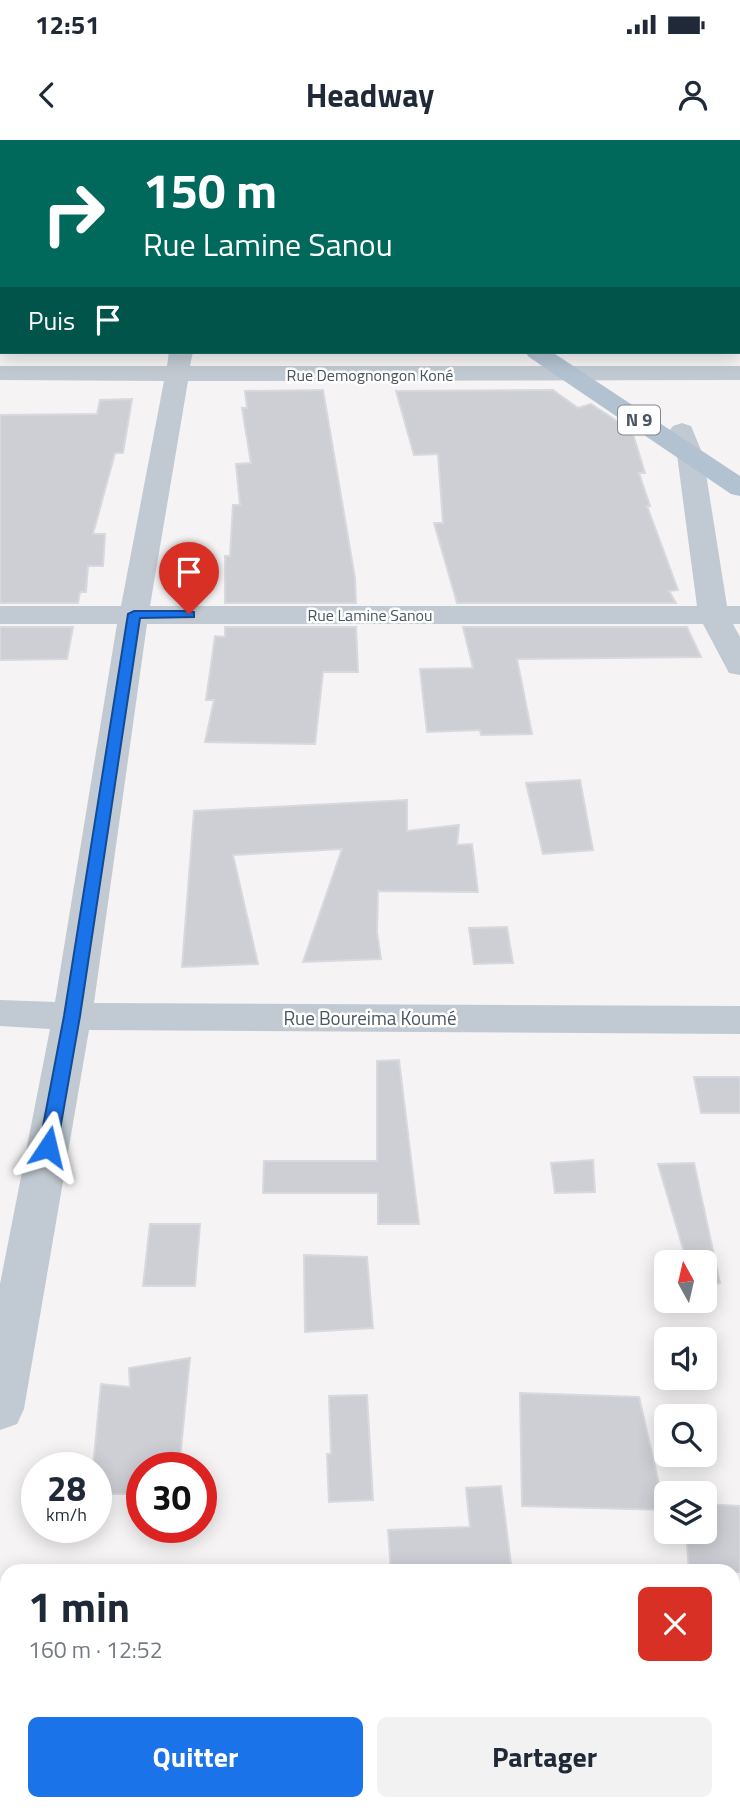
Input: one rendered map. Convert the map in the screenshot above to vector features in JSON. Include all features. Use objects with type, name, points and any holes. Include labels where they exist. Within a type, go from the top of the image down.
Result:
[{"type":"main road","name":"N 9","points":[[541,354],[585,375],[686,443],[740,488]]},
{"type":"main road","name":"N 9","points":[[564,354],[585,375]]},
{"type":"main road","name":"N 9","points":[[686,443],[740,469]]},
{"type":"street","name":"Rue Demognongon Koné","points":[[0,373],[179,363],[585,375],[664,363],[740,373]]},
{"type":"street","points":[[0,1409],[72,1016],[134,614],[179,363]]},
{"type":"street","points":[[686,443],[740,666]]},
{"type":"street","name":"Rue Lamine Sanou","points":[[0,615],[727,615]]},
{"type":"street","name":"Rue Boureima Koumé","points":[[0,1013],[72,1016],[740,1020]]},
{"type":"building","points":[[323,390],[355,578],[356,603],[225,603],[225,556],[230,556],[233,505],[240,505],[236,464],[251,463],[242,408],[247,408],[245,391]]},
{"type":"building","points":[[553,390],[578,408],[591,404],[632,431],[645,473],[639,473],[650,506],[647,506],[678,590],[669,591],[676,603],[457,603],[434,523],[443,523],[438,454],[414,455],[396,391]]},
{"type":"building","points":[[132,399],[123,453],[115,453],[93,534],[105,534],[103,566],[88,566],[86,592],[80,592],[78,603],[0,603],[0,415],[97,414],[100,400]]},
{"type":"building","points":[[0,627],[73,627],[67,659],[0,660]]},
{"type":"building","points":[[225,627],[356,627],[358,672],[323,672],[315,744],[205,742],[214,700],[206,700],[215,636],[225,637]]},
{"type":"building","points":[[463,627],[687,627],[701,657],[517,659],[532,734],[481,735],[480,730],[427,732],[420,669],[473,668]]},
{"type":"building","points":[[580,780],[593,850],[543,854],[526,783]]},
{"type":"building","points":[[407,800],[407,831],[459,825],[457,845],[472,844],[478,892],[378,891],[377,932],[381,959],[303,962],[342,849],[233,855],[258,964],[182,967],[194,811]]},
{"type":"building","points":[[507,927],[513,963],[474,964],[469,928]]},
{"type":"building","points":[[399,1060],[419,1224],[378,1224],[378,1193],[263,1193],[264,1161],[377,1161],[377,1061]]},
{"type":"building","points":[[694,1077],[740,1077],[740,1113],[701,1113]]},
{"type":"building","points":[[593,1160],[595,1192],[555,1193],[551,1163]]},
{"type":"building","points":[[694,1163],[713,1250],[683,1250],[658,1164]]},
{"type":"building","points":[[150,1224],[200,1224],[195,1286],[143,1286]]},
{"type":"building","points":[[304,1255],[367,1257],[373,1328],[305,1332]]},
{"type":"building","points":[[190,1358],[181,1452],[126,1452],[126,1494],[112,1494],[112,1452],[95,1452],[101,1384],[130,1387],[129,1368]]},
{"type":"building","points":[[520,1393],[639,1397],[658,1481],[654,1481],[654,1510],[522,1506]]},
{"type":"building","points":[[367,1395],[373,1500],[329,1502],[329,1396]]},
{"type":"building","points":[[501,1486],[511,1564],[390,1564],[388,1530],[470,1527],[466,1488]]},
{"type":"building","points":[[717,1505],[740,1506],[740,1564],[688,1564],[687,1544],[717,1544]]},
{"type":"route","points":[[48,1147],[72,1016],[134,614],[189,614]]}]
